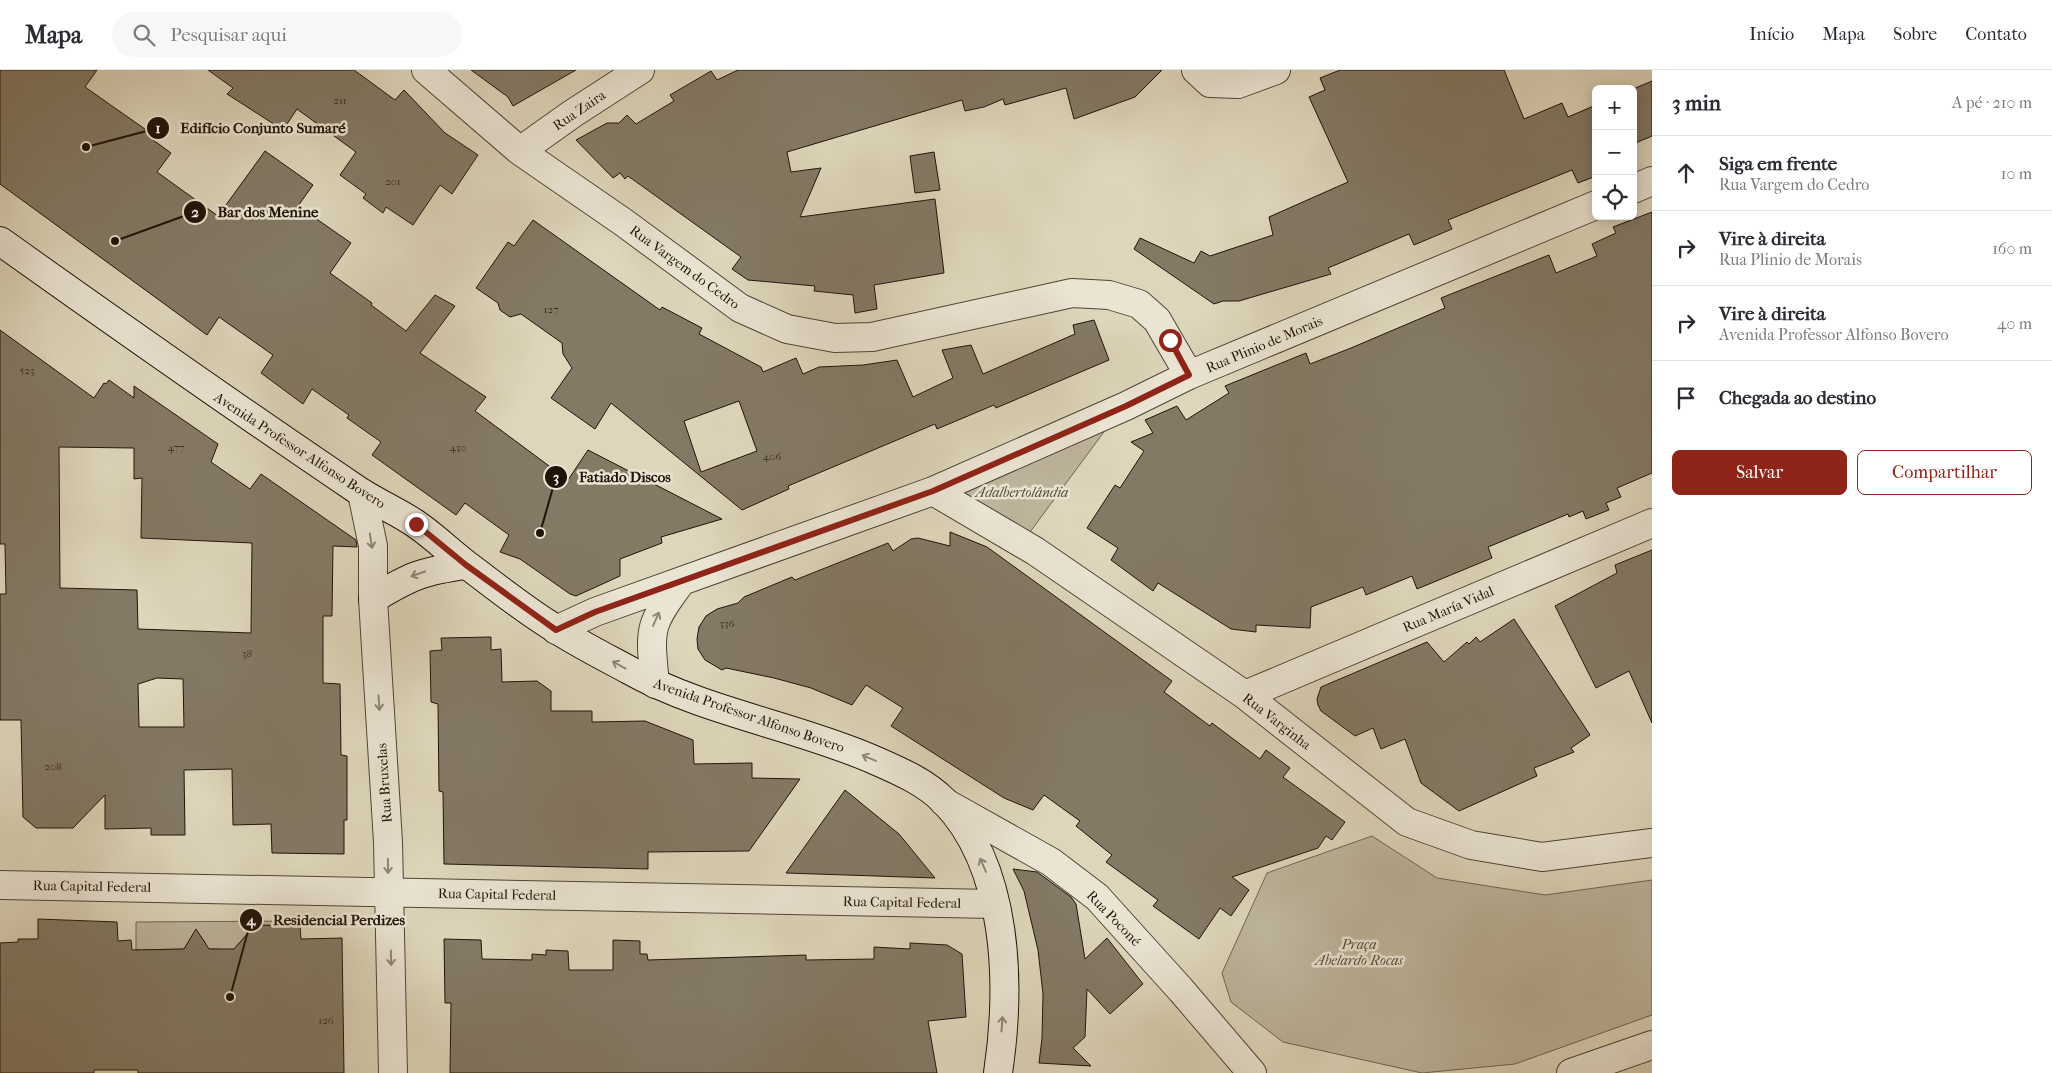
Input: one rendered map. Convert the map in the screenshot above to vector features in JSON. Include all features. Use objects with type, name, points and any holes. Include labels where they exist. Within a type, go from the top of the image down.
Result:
[{"type":"street","name":"Rua Vargem do Cedro","points":[[426,70],[520,151],[623,222],[740,308],[787,329],[835,338],[872,337],[1072,293],[1109,295],[1138,304],[1157,320],[1189,375]]},
{"type":"street","name":"Rua Zaira","points":[[520,151],[572,114],[640,70]]},
{"type":"street","points":[[1196,70],[1210,83],[1238,84],[1276,70]]},
{"type":"street","points":[[1637,187],[1652,181]]},
{"type":"street","name":"Rua Plinio de Morais","points":[[556,630],[595,612],[933,491],[1126,406],[1189,375],[1592,207]]},
{"type":"street","name":"Avenida Professor Alfonso Bovero","points":[[0,241],[214,394],[362,493],[416,524],[466,565],[556,630],[655,684],[683,696],[840,745],[898,770],[924,784],[944,802],[968,835],[986,869],[1004,949],[1003,1002],[998,1073]]},
{"type":"street","name":"Rua Varginha","points":[[933,491],[1034,550],[1245,695],[1407,822],[1471,845],[1542,857],[1652,842]]},
{"type":"street","name":"Rua Bruxelas","points":[[362,493],[373,546],[373,599],[389,892],[393,1073]]},
{"type":"street","name":"Rua María Vidal","points":[[1245,695],[1652,523]]},
{"type":"street","points":[[373,599],[404,579],[423,572],[466,565]]},
{"type":"street","points":[[655,684],[650,636],[655,619],[681,582]]},
{"type":"street","name":"Rua Poconé","points":[[944,802],[1051,862],[1097,897],[1182,990],[1252,1073]]},
{"type":"street","name":"Rua Capital Federal","points":[[0,884],[994,904]]},
{"type":"street","points":[[1571,1073],[1652,1045]]},
{"type":"green space","name":"Adalbertolândia","points":[[1109,425],[1030,532],[952,486]]},
{"type":"green space","name":"Praça Abelardo Rocas","points":[[1372,836],[1437,878],[1545,895],[1652,880],[1652,1015],[1515,1064],[1422,1073],[1283,1042],[1231,1002],[1222,973],[1267,873]]},
{"type":"green space","points":[[301,921],[300,926],[255,925],[228,956],[219,956],[219,949],[205,949],[205,942],[199,934],[193,934],[184,949],[136,950],[136,922]]},
{"type":"building","points":[[0,70],[97,70],[85,87],[152,134],[149,137],[171,153],[157,172],[218,216],[265,151],[313,185],[298,206],[351,243],[330,273],[372,303],[371,305],[406,331],[435,295],[455,306],[420,353],[486,397],[475,411],[568,480],[588,450],[722,519],[661,537],[662,543],[620,559],[620,576],[576,596],[570,594],[520,559],[500,552],[509,535],[465,503],[456,515],[372,455],[381,442],[347,418],[349,415],[312,389],[303,404],[261,373],[273,355],[219,317],[207,335],[0,184]]},
{"type":"building","points":[[208,70],[354,70],[395,100],[404,90],[445,133],[478,155],[452,194],[440,185],[413,225],[386,207],[383,213],[363,198],[366,194],[340,175],[356,152],[297,109],[283,130],[227,94],[233,88]]},
{"type":"building","points":[[471,70],[576,70],[513,106],[508,97]]},
{"type":"building","points":[[738,70],[1162,70],[1135,97],[1074,119],[1066,88],[1005,105],[1003,99],[984,107],[965,111],[962,100],[787,152],[791,172],[821,168],[800,217],[935,199],[944,273],[874,285],[877,309],[855,313],[853,295],[814,291],[815,286],[748,280],[732,269],[741,257],[628,176],[625,179],[620,173],[613,178],[576,140],[607,123],[619,123],[627,115],[636,124],[674,101],[670,95],[711,71],[717,80]]},
{"type":"building","points":[[1340,70],[1504,70],[1524,119],[1562,103],[1568,117],[1592,107],[1592,178],[1578,183],[1572,170],[1448,220],[1452,229],[1414,245],[1409,234],[1328,268],[1331,274],[1239,301],[1223,301],[1214,304],[1134,249],[1140,238],[1194,263],[1201,251],[1210,256],[1273,235],[1269,217],[1348,182],[1309,97],[1325,90],[1320,78]]},
{"type":"building","points":[[1652,81],[1652,136],[1637,142],[1637,130],[1637,87]]},
{"type":"building","points":[[934,152],[940,190],[915,193],[910,156]]},
{"type":"building","points":[[1652,212],[1652,473],[1617,488],[1621,497],[1606,503],[1609,510],[1586,519],[1583,511],[1569,517],[1568,514],[1488,547],[1492,558],[1417,589],[1412,576],[1366,595],[1363,587],[1311,607],[1310,628],[1256,625],[1256,632],[1231,629],[1158,583],[1153,591],[1111,560],[1118,548],[1087,528],[1115,485],[1120,488],[1144,451],[1131,442],[1153,433],[1145,420],[1177,406],[1186,420],[1229,393],[1225,386],[1306,353],[1310,364],[1351,348],[1445,308],[1441,298],[1549,255],[1556,273],[1597,256],[1592,244],[1616,233],[1613,227],[1631,220],[1637,220],[1637,218]]},
{"type":"building","points":[[533,220],[660,310],[662,307],[702,328],[699,334],[761,367],[763,372],[796,358],[803,374],[819,367],[863,365],[897,360],[913,397],[953,378],[942,350],[971,345],[983,374],[1075,334],[1073,325],[1094,320],[1109,360],[996,408],[994,405],[937,429],[935,424],[788,486],[789,489],[742,510],[611,403],[595,429],[551,398],[572,368],[563,354],[562,343],[521,314],[510,317],[500,310],[498,303],[476,288],[508,242],[514,246]],"holes":[[[739,401],[757,451],[701,472],[684,421]]]},
{"type":"building","points":[[0,330],[94,398],[104,383],[106,384],[109,380],[134,398],[134,386],[218,444],[211,462],[250,489],[261,474],[356,540],[357,547],[333,546],[332,616],[323,616],[323,683],[340,684],[341,755],[347,756],[347,820],[344,820],[344,854],[272,853],[271,824],[233,825],[232,769],[184,770],[185,835],[151,835],[151,828],[105,829],[105,795],[73,828],[36,828],[23,817],[21,720],[0,720],[0,594],[6,594],[5,544],[0,544]],"holes":[[[59,447],[134,448],[134,479],[142,478],[141,538],[252,543],[251,633],[138,629],[137,590],[60,588]],[[157,678],[183,679],[184,727],[139,727],[138,684]]]},
{"type":"building","points":[[950,532],[987,547],[1172,681],[1164,692],[1210,726],[1212,723],[1260,759],[1266,750],[1290,768],[1283,777],[1345,822],[1332,840],[1326,836],[1318,848],[1232,877],[1249,890],[1231,916],[1220,908],[1199,939],[1153,906],[1158,900],[1106,862],[1112,855],[1076,826],[1080,821],[1044,795],[1033,810],[1004,798],[891,726],[903,708],[866,685],[852,705],[811,688],[774,678],[726,668],[722,670],[705,660],[698,649],[699,627],[706,616],[717,609],[738,603],[744,597],[792,577],[795,580],[888,543],[893,551],[911,539],[918,538],[950,546]]},
{"type":"building","points":[[1652,550],[1652,723],[1629,671],[1596,688],[1555,606],[1617,573],[1615,565]]},
{"type":"building","points":[[1514,619],[1590,735],[1571,748],[1574,752],[1534,768],[1537,776],[1459,811],[1421,783],[1405,739],[1381,749],[1373,728],[1355,736],[1321,711],[1318,705],[1317,699],[1321,687],[1427,642],[1444,662],[1467,642],[1469,644],[1476,637],[1480,642]]},
{"type":"building","points":[[491,637],[491,650],[501,649],[502,682],[537,681],[551,691],[551,711],[592,711],[592,722],[645,721],[693,740],[694,764],[752,763],[752,778],[800,779],[749,851],[648,852],[648,869],[444,864],[443,792],[439,791],[438,704],[431,702],[430,651],[442,650],[441,638]]},
{"type":"building","points":[[845,790],[899,834],[935,878],[786,873]]},
{"type":"building","points":[[1013,869],[1037,872],[1071,897],[1076,904],[1085,959],[1107,938],[1143,984],[1110,1014],[1087,989],[1085,1037],[1073,1048],[1091,1066],[1039,1063],[1042,1038],[1043,994],[1038,950],[1024,891]]},
{"type":"building","points":[[38,919],[117,922],[118,941],[131,940],[132,950],[184,949],[196,929],[209,949],[234,949],[255,925],[300,926],[301,939],[342,938],[344,1073],[138,1073],[138,1070],[94,1070],[94,1073],[0,1073],[0,943],[18,942],[18,939],[38,939]]},
{"type":"building","points":[[444,939],[481,940],[482,959],[532,960],[532,954],[546,955],[546,950],[568,951],[569,970],[613,970],[613,940],[640,941],[640,954],[647,954],[648,960],[806,955],[806,960],[874,959],[874,947],[910,949],[910,943],[947,945],[962,954],[966,1017],[928,1021],[937,1073],[450,1073],[451,1003],[445,1003]]},
{"type":"place","name":"Edifício Conjunto Sumaré","points":[[86,147]]},
{"type":"place","name":"Bar dos Menine","points":[[115,241]]},
{"type":"place","name":"Fatiado Discos","points":[[540,533]]},
{"type":"place","name":"Residencial Perdizes","points":[[230,997]]},
{"type":"route","points":[[416,524],[466,565],[556,630],[595,612],[933,491],[1126,406],[1189,375],[1170,340]]}]
